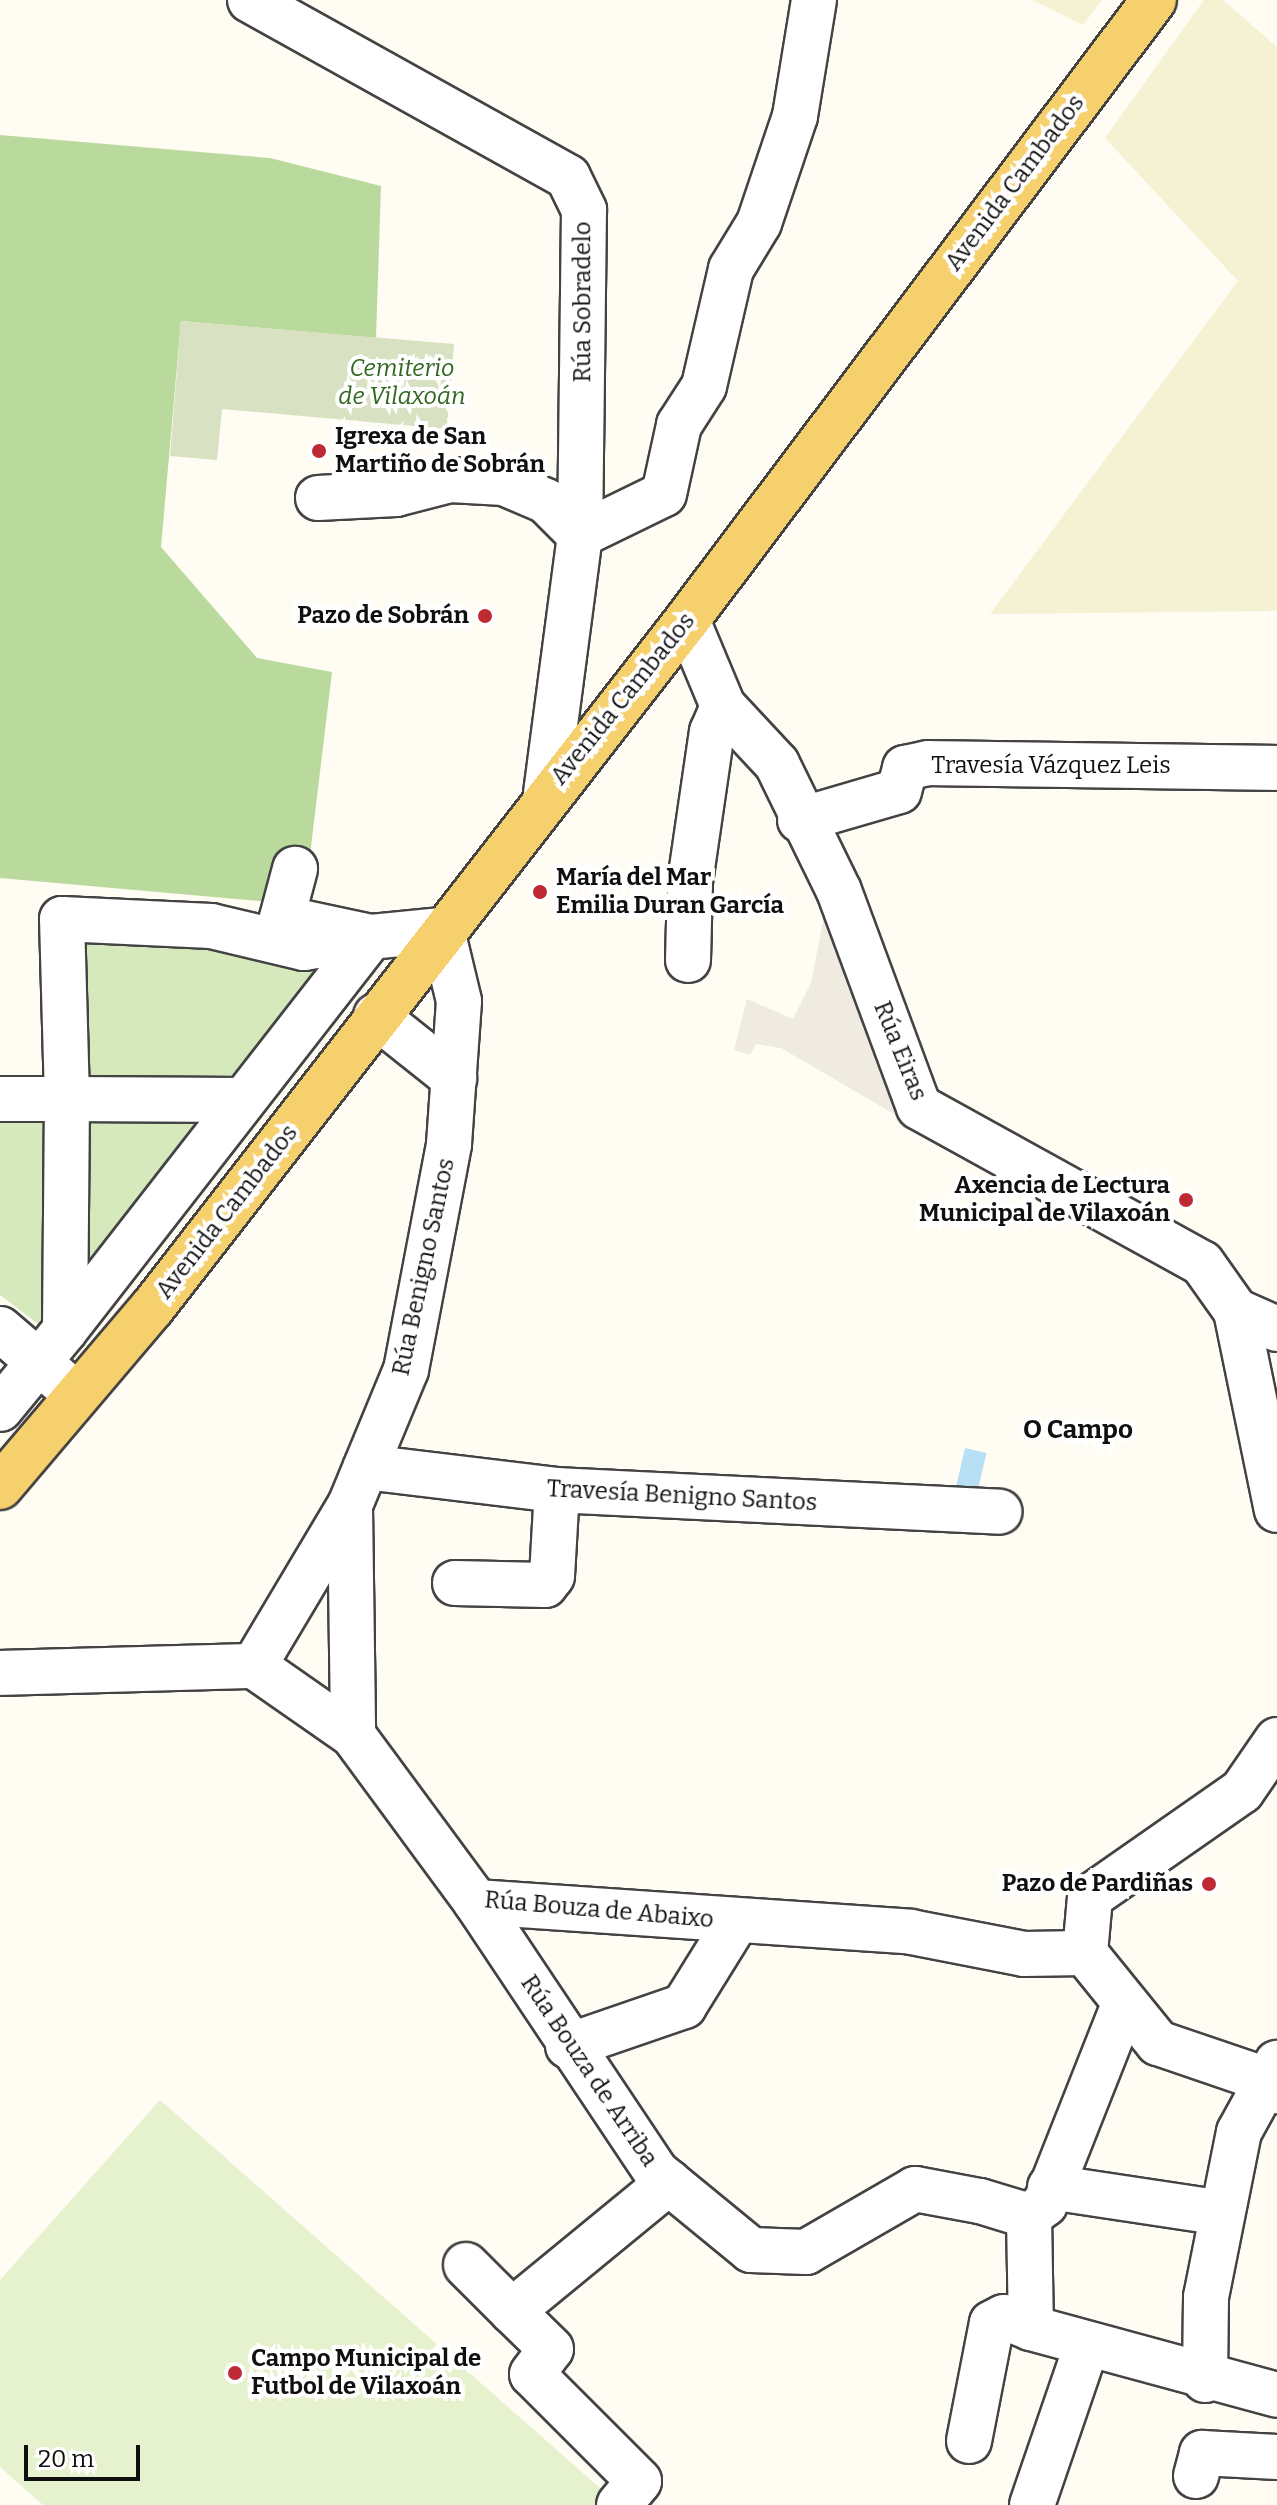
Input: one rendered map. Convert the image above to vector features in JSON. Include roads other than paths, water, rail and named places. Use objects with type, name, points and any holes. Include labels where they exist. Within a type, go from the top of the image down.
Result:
[{"type":"main road","name":"Avenida Cambados","points":[[0,1487],[84,1392],[546,793],[687,620],[1154,0]]},
{"type":"street","name":"Rúa Sobradelo","points":[[250,0],[568,177],[584,210],[580,535],[546,793]]},
{"type":"street","points":[[318,498],[396,494],[450,480],[504,483],[546,501],[580,535],[664,494],[679,425],[704,386],[731,269],[759,223],[795,116],[814,0]]},
{"type":"street","name":"Rúa Eiras","points":[[687,620],[723,706],[777,764],[800,820],[839,891],[919,1107],[1202,1263],[1236,1311]]},
{"type":"street","points":[[688,960],[690,882],[712,732],[723,706]]},
{"type":"street","name":"Travesía Vázquez Leis","points":[[800,820],[899,791],[905,768],[928,763],[1277,768]]},
{"type":"street","points":[[295,869],[282,918],[371,937]]},
{"type":"street","points":[[65,1330],[67,1099],[62,919],[211,926],[304,948],[442,930]]},
{"type":"street","name":"Rúa Benigno Santos","points":[[254,1666],[358,1486],[406,1370],[449,1144],[459,1001],[442,930]]},
{"type":"street","points":[[0,1409],[17,1354],[65,1330],[371,937]]},
{"type":"street","points":[[376,1016],[454,1078]]},
{"type":"street","points":[[0,1099],[243,1100]]},
{"type":"street","points":[[1236,1311],[1277,1329]]},
{"type":"street","points":[[1236,1311],[1277,1510]]},
{"type":"street","points":[[17,1354],[84,1392]]},
{"type":"street","points":[[353,1735],[358,1486]]},
{"type":"street","name":"Travesía Benigno Santos","points":[[358,1486],[557,1490],[999,1512]]},
{"type":"street","points":[[455,1583],[545,1585],[552,1576],[557,1490]]},
{"type":"street","points":[[0,1673],[254,1666]]},
{"type":"street","name":"Rúa Bouza de Abaixo","points":[[254,1666],[353,1735],[476,1902],[911,1932],[1024,1954],[1085,1953]]},
{"type":"street","points":[[1205,2380],[1206,2297],[1239,2132],[1273,2078],[1158,2043],[1123,2007],[1085,1953],[1090,1897],[1242,1791],[1277,1740]]},
{"type":"street","name":"Rúa Bouza de Arriba","points":[[476,1902],[568,2046],[669,2182],[751,2250],[806,2252],[915,2189],[980,2201],[1221,2213]]},
{"type":"street","name":"Rúa Bouza de Abaixo","points":[[568,2046],[684,2006],[736,1922]]},
{"type":"street","points":[[1031,2328],[1040,2202],[1123,2007]]},
{"type":"street","points":[[512,2311],[669,2182]]},
{"type":"street","points":[[466,2265],[551,2349],[532,2374],[639,2481],[619,2505]]},
{"type":"street","points":[[969,2441],[992,2323],[1004,2317],[1086,2347],[1205,2380],[1277,2395]]},
{"type":"street","points":[[1032,2505],[1086,2347]]},
{"type":"street","points":[[1196,2476],[1202,2453],[1277,2457]]},
{"type":"water","points":[[965,1448],[986,1453],[976,1498],[955,1493]]},
{"type":"place","name":"Igrexa de San Martiño de Sobrán","points":[[319,451]]},
{"type":"place","name":"Pazo de Sobrán","points":[[485,616]]},
{"type":"place","name":"María del Mar Emilia Duran García","points":[[540,892]]},
{"type":"place","name":"Axencia de Lectura Municipal de Vilaxoán","points":[[1186,1200]]},
{"type":"place","name":"Pazo de Pardiñas","points":[[1209,1884]]},
{"type":"place","name":"Campo Municipal de Futbol de Vilaxoán","points":[[235,2373]]},
{"type":"district","name":"O Campo","points":[[1078,1430]]},
{"type":"park label","name":"Cemiterio de Vilaxoán","points":[[402,383]]}]
